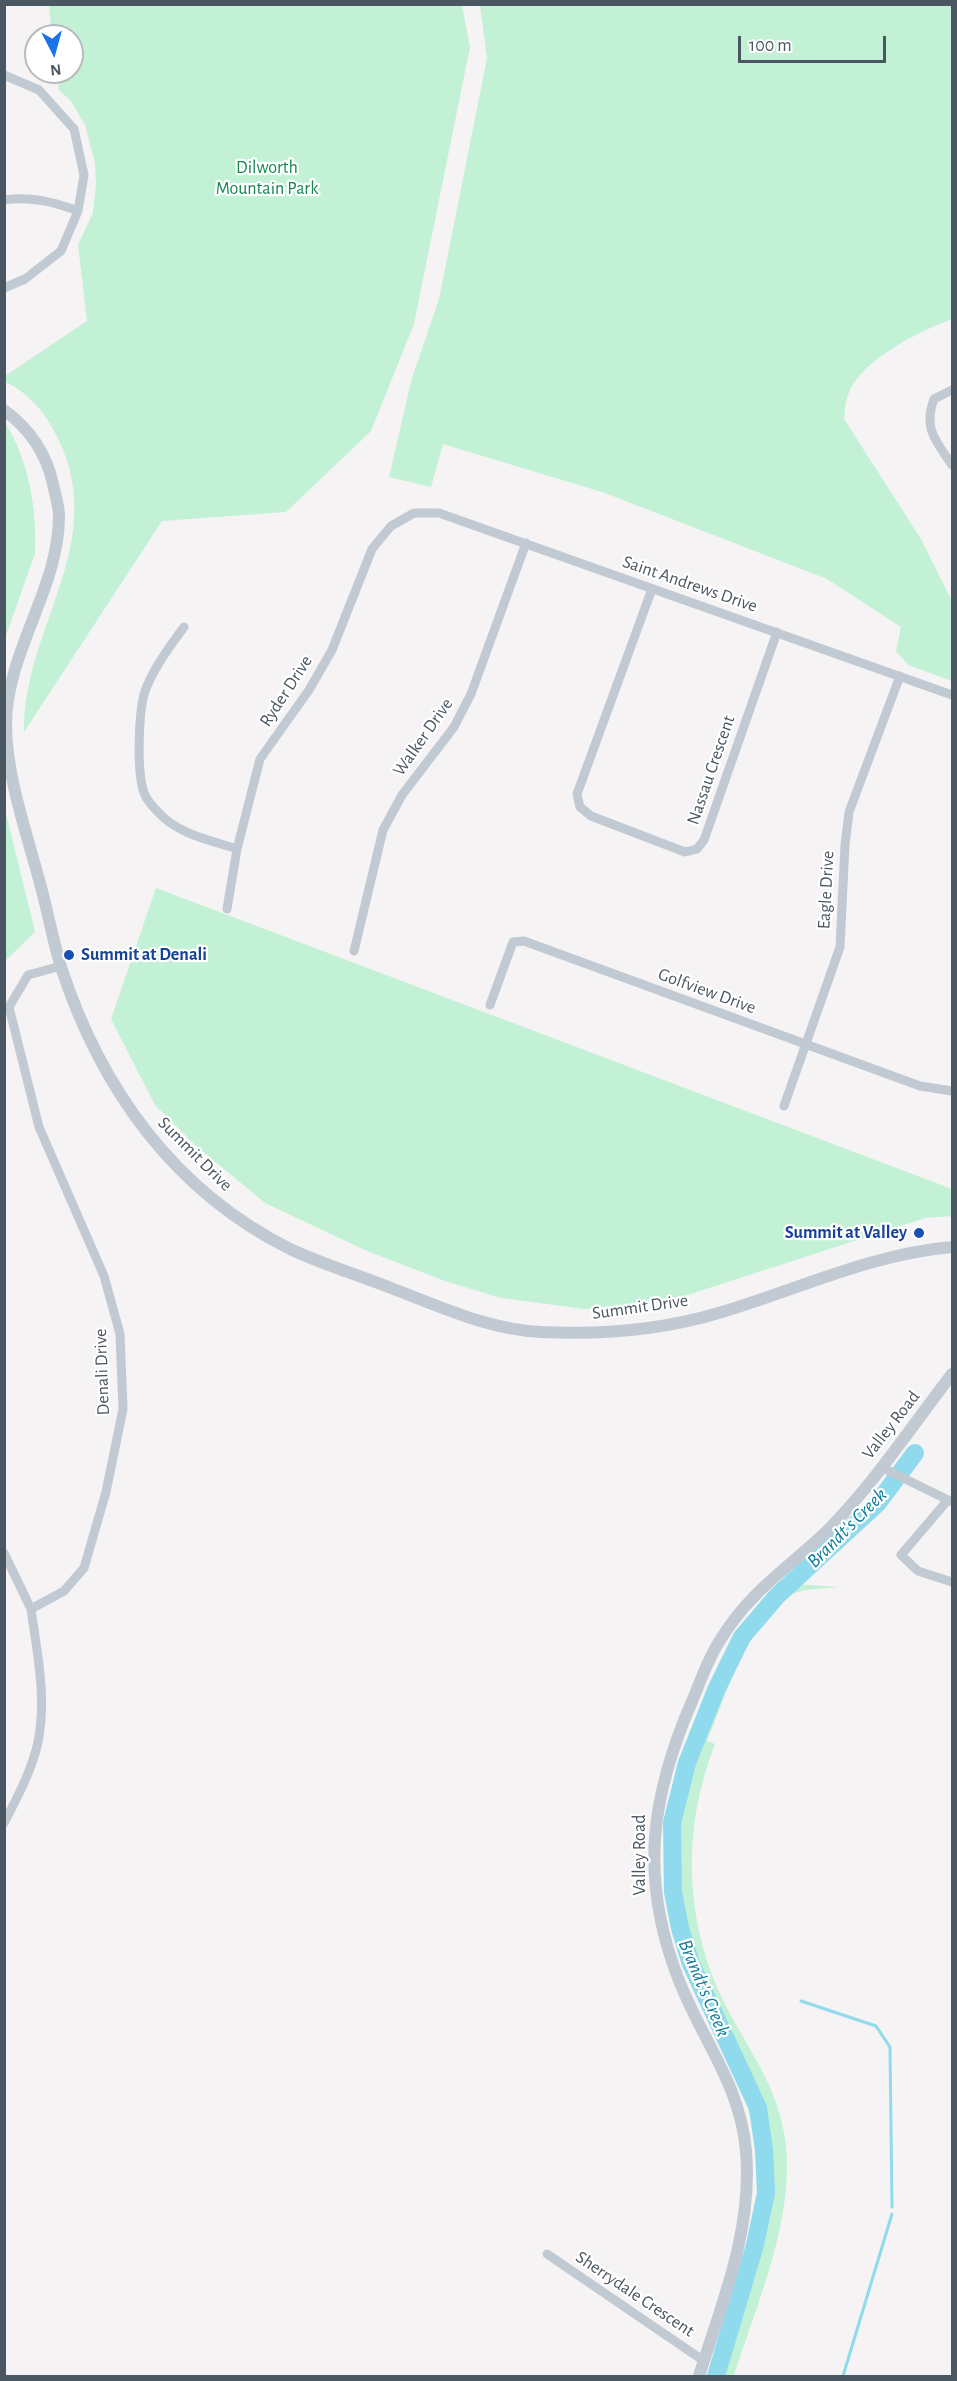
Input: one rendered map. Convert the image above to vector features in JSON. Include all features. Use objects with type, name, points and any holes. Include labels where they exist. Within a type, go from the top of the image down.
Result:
[{"type":"street","points":[[4,75],[39,90],[74,129],[84,175],[78,211],[62,251],[25,279],[4,288]]},
{"type":"street","points":[[4,200],[19,198],[52,201],[78,211]]},
{"type":"street","points":[[952,390],[934,399],[930,411],[929,430],[952,465]]},
{"type":"street","name":"Summit Drive","points":[[4,410],[26,426],[48,463],[59,514],[53,557],[12,682],[6,724],[13,775],[61,966],[87,1033],[124,1105],[175,1165],[224,1209],[291,1249],[470,1318],[535,1332],[603,1334],[662,1326],[721,1312],[850,1267],[924,1249],[952,1247]]},
{"type":"street","name":"Saint Andrews Drive","points":[[414,513],[439,513],[952,695]]},
{"type":"street","name":"Ryder Drive","points":[[227,909],[237,849],[260,759],[309,690],[332,650],[372,549],[391,526],[414,513]]},
{"type":"street","name":"Walker Drive","points":[[354,951],[383,830],[402,795],[454,727],[471,694],[526,543]]},
{"type":"street","name":"Nassau Crescent","points":[[652,589],[577,794],[580,807],[591,816],[685,852],[697,849],[704,840],[777,632]]},
{"type":"street","points":[[183,627],[166,651],[147,686],[141,703],[140,751],[144,794],[159,813],[173,825],[191,834],[237,849]]},
{"type":"street","name":"Eagle Drive","points":[[784,1106],[840,947],[849,812],[900,676]]},
{"type":"street","name":"Golfview Drive","points":[[490,1005],[513,942],[524,941],[920,1086],[952,1091]]},
{"type":"street","name":"Denali Drive","points":[[32,1609],[64,1592],[84,1568],[106,1492],[123,1409],[120,1334],[104,1276],[39,1127],[9,1007],[28,975],[61,966]]},
{"type":"street","name":"Valley Road","points":[[699,2376],[742,2235],[748,2194],[746,2148],[738,2110],[726,2074],[678,1979],[657,1903],[655,1823],[670,1752],[718,1642],[752,1595],[826,1531],[855,1501],[952,1374]]},
{"type":"street","points":[[881,1467],[950,1501],[902,1555],[918,1571],[952,1582]]},
{"type":"street","points":[[4,1553],[32,1609],[42,1688],[38,1742],[18,1797],[4,1823]]},
{"type":"street","name":"Sherrydale Crescent","points":[[547,2254],[704,2361]]},
{"type":"green space","name":"Dilworth Mountain Park","points":[[49,5],[462,5],[470,47],[414,324],[371,431],[286,512],[162,521],[24,732],[28,692],[37,655],[71,545],[74,508],[70,469],[53,429],[33,401],[20,390],[5,382],[5,376],[87,321],[78,245],[93,213],[96,184],[95,163],[85,125],[71,101],[59,90],[58,84],[84,84],[84,24],[51,24]]},
{"type":"green space","points":[[480,5],[952,5],[952,319],[892,348],[865,370],[848,395],[844,419],[921,539],[952,601],[952,681],[908,665],[896,651],[901,627],[827,579],[605,493],[443,444],[431,487],[389,477],[412,378],[439,299],[487,58]]},
{"type":"green space","points":[[5,422],[20,453],[30,486],[35,520],[35,554],[5,638]]},
{"type":"green space","points":[[4,805],[35,932],[5,961],[4,961]]},
{"type":"green space","points":[[156,888],[952,1189],[952,1216],[925,1218],[666,1302],[585,1309],[501,1298],[445,1281],[367,1251],[265,1203],[195,1145],[155,1105],[111,1019]]},
{"type":"green space","points":[[778,1583],[838,1587],[797,1592],[777,1604],[764,1619],[740,1659],[707,1741],[715,1744],[696,1810],[693,1844],[692,1878],[695,1911],[702,1944],[727,2008],[770,2087],[785,2139],[787,2169],[780,2229],[734,2376],[712,2376],[739,2295],[754,2240],[759,2212],[759,2156],[748,2109],[730,2064],[698,1997],[680,1950],[666,1870],[668,1817],[672,1791],[682,1755],[718,1675],[748,1620]]},
{"type":"waterway","name":"Brandt's Creek","points":[[716,2376],[755,2245],[766,2193],[764,2150],[758,2108],[691,1964],[680,1928],[673,1892],[672,1823],[687,1763],[716,1690],[742,1637],[777,1596],[877,1504],[915,1453]]},
{"type":"waterway","points":[[801,2001],[876,2026],[890,2047],[892,2207]]},
{"type":"waterway","points":[[843,2376],[892,2214]]},
{"type":"place","name":"Summit at Denali","points":[[69,955]]},
{"type":"place","name":"Summit at Valley","points":[[919,1233]]}]
